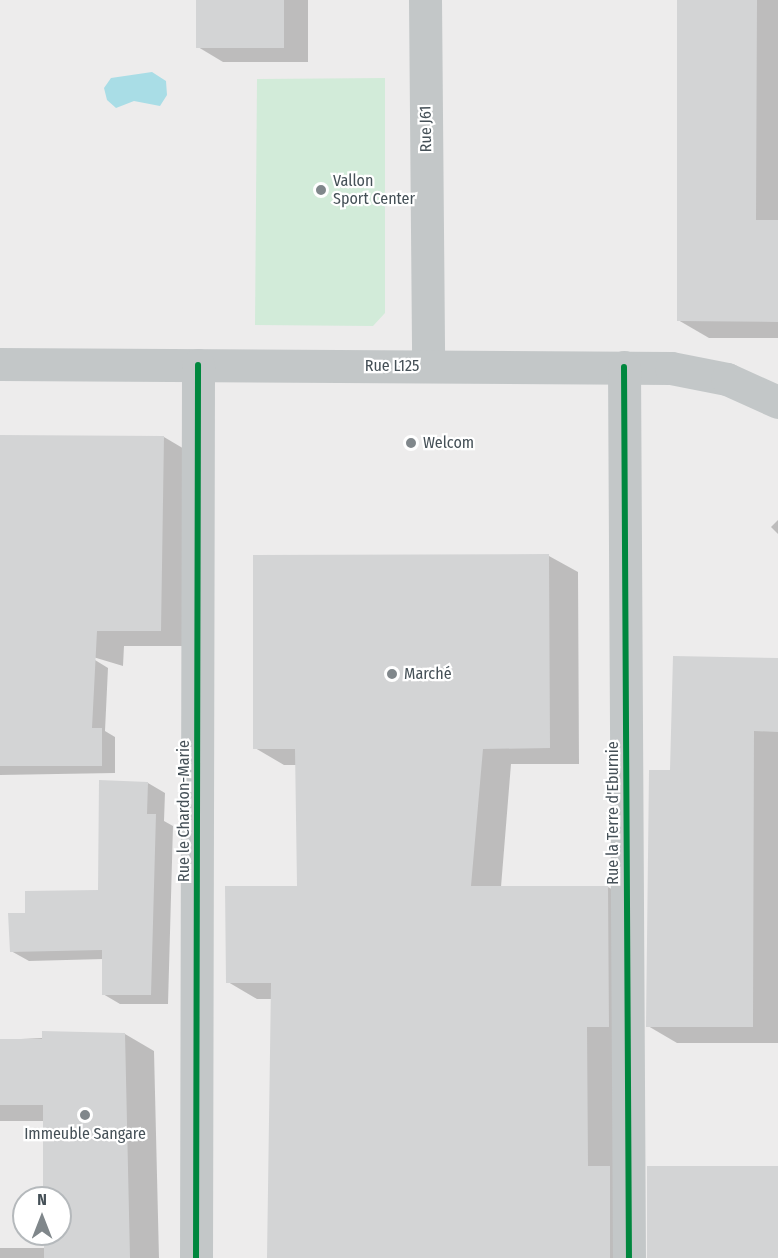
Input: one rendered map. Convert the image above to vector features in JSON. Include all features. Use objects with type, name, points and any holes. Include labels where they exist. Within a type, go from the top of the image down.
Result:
[{"type":"street","name":"Rue J61","points":[[425,0],[428,366]]},
{"type":"street","name":"Rue L125","points":[[0,364],[671,368],[727,380],[778,402]]},
{"type":"street","name":"Rue le Chardon-Marie","points":[[196,1258],[198,365]]},
{"type":"street","name":"Rue la Terre d'Eburnie","points":[[624,367],[629,1258]]},
{"type":"green space","name":"Vallon Sport Center","points":[[385,78],[385,313],[373,326],[255,325],[257,79]]},
{"type":"water","points":[[152,72],[166,81],[167,95],[160,106],[134,101],[116,108],[107,100],[104,88],[111,78]]},
{"type":"building","points":[[196,0],[284,0],[284,48],[196,48]]},
{"type":"building","points":[[677,0],[757,0],[756,220],[778,220],[778,322],[677,321]]},
{"type":"building","points":[[0,435],[164,436],[161,631],[97,631],[92,728],[102,728],[102,766],[0,766]]},
{"type":"building","points":[[549,554],[550,748],[483,749],[471,886],[608,886],[609,1027],[587,1027],[588,1166],[610,1166],[610,1258],[267,1258],[271,983],[226,983],[225,886],[297,886],[295,749],[253,749],[253,555]]},
{"type":"building","points":[[673,656],[778,658],[778,732],[754,731],[753,1027],[646,1027],[649,770],[670,770]]},
{"type":"building","points":[[99,780],[148,782],[147,814],[156,814],[151,995],[102,995],[102,950],[10,952],[8,913],[25,913],[25,891],[98,890]]},
{"type":"building","name":"Immeuble Sangare","points":[[42,1031],[125,1033],[130,1258],[44,1258],[44,1246],[72,1246],[72,1186],[43,1186],[43,1105],[0,1105],[0,1039],[42,1039]]},
{"type":"building","points":[[647,1166],[778,1166],[778,1258],[647,1258]]},
{"type":"cycle path","points":[[196,1258],[198,365]]},
{"type":"cycle path","points":[[624,367],[629,1258]]},
{"type":"place","name":"Vallon Sport Center","points":[[321,190]]},
{"type":"place","name":"Welcom","points":[[411,443]]},
{"type":"place","name":"Marché","points":[[392,674]]},
{"type":"place","name":"Immeuble Sangare","points":[[85,1115]]}]
